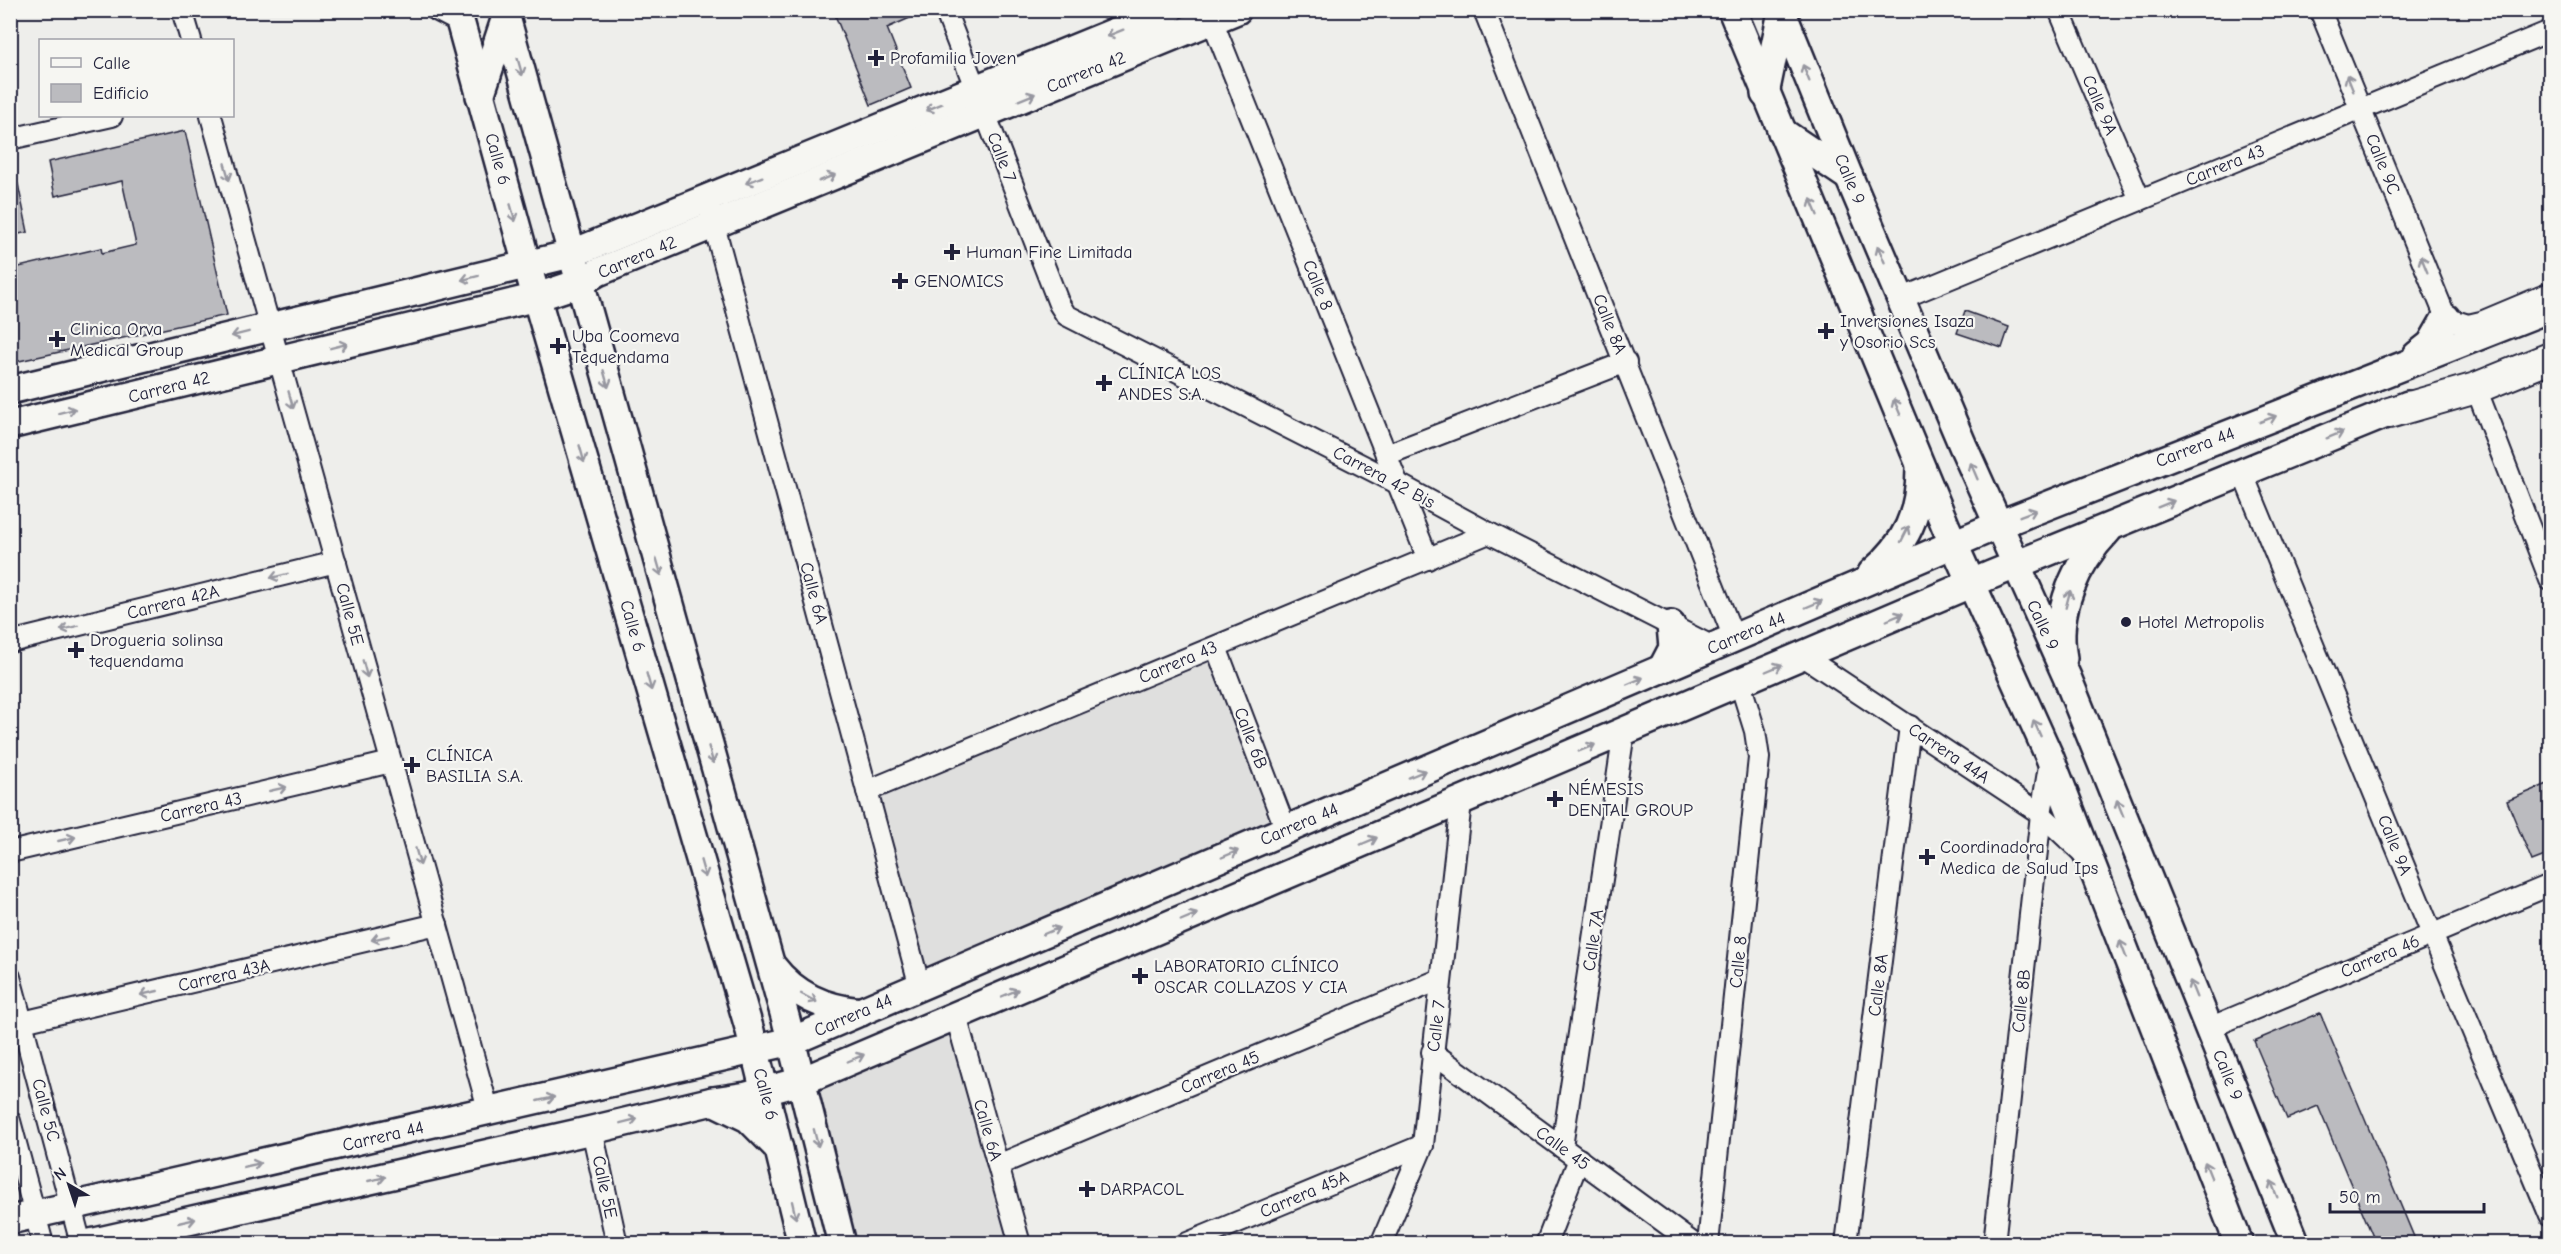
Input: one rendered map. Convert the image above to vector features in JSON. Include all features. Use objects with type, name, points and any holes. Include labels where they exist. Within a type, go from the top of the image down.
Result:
[{"type":"main road","name":"Carrera 42","points":[[980,102],[1169,10]]},
{"type":"main road","name":"Carrera 42","points":[[10,390],[571,254],[711,212],[980,102],[1210,16],[1238,10]]},
{"type":"main road","points":[[1732,10],[1954,544],[2050,758],[2239,1244]]},
{"type":"main road","points":[[1765,94],[1781,11]]},
{"type":"main road","name":"Calle 9","points":[[1781,11],[1900,299],[2015,566],[2067,677],[2209,1028],[2292,1241]]},
{"type":"main road","name":"Calle 6","points":[[511,13],[569,236],[571,254],[792,1041],[842,1244]]},
{"type":"main road","points":[[480,96],[511,13]]},
{"type":"main road","name":"Calle 6","points":[[459,17],[527,265],[750,1030],[802,1244]]},
{"type":"main road","points":[[1782,132],[1848,177]]},
{"type":"main road","name":"Carrera 42","points":[[10,425],[537,297],[579,283],[711,212]]},
{"type":"main road","name":"Carrera 44","points":[[23,1218],[792,1041],[1998,525],[2550,308]]},
{"type":"main road","points":[[2354,385],[2411,359],[2431,344],[2446,318]]},
{"type":"main road","points":[[2469,385],[2550,346]]},
{"type":"main road","points":[[86,1244],[713,1101],[765,1092],[802,1081],[1972,584],[2242,472],[2389,413],[2550,358]]},
{"type":"main road","points":[[1850,589],[1890,557],[1905,536],[1915,513],[1920,487],[1920,461]]},
{"type":"main road","points":[[2067,677],[2062,650],[2062,622],[2069,592],[2083,561],[2093,546],[2112,526]]},
{"type":"main road","points":[[1662,669],[1673,648],[1671,625]]},
{"type":"main road","points":[[1502,738],[1560,759]]},
{"type":"main road","points":[[1218,904],[1224,891],[1274,871],[1286,851],[1286,830]]},
{"type":"main road","points":[[769,962],[796,991],[812,1001],[836,1009],[861,1012]]},
{"type":"main road","points":[[713,1101],[748,1118],[760,1128],[781,1153]]},
{"type":"street","points":[[182,10],[190,39]]},
{"type":"street","points":[[436,10],[459,17]]},
{"type":"street","name":"Calle 7","points":[[945,10],[1059,304]]},
{"type":"street","name":"Calle 8A","points":[[1484,10],[1626,362],[1724,643]]},
{"type":"street","name":"Calle 9A","points":[[2059,10],[2140,200]]},
{"type":"street","name":"Calle 9C","points":[[2320,10],[2446,318]]},
{"type":"street","name":"Calle 8","points":[[1210,16],[1428,559]]},
{"type":"street","name":"Carrera 43","points":[[1900,299],[2550,31]]},
{"type":"street","points":[[10,139],[108,117]]},
{"type":"street","name":"Calle 5E","points":[[211,117],[489,1112]]},
{"type":"street","name":"Calle 6A","points":[[711,212],[920,987]]},
{"type":"street","points":[[2446,318],[2468,325],[2481,322],[2550,293]]},
{"type":"street","name":"Carrera 42 Bis","points":[[1059,304],[1066,315],[1398,483],[1489,533],[1671,625],[1724,643]]},
{"type":"street","points":[[1386,455],[1626,362]]},
{"type":"street","points":[[2469,385],[2550,580]]},
{"type":"street","name":"Calle 9A","points":[[2242,472],[2550,1216]]},
{"type":"street","name":"Carrera 43","points":[[867,791],[1489,533]]},
{"type":"street","name":"Carrera 42A","points":[[10,642],[336,562]]},
{"type":"street","name":"Calle 6B","points":[[1216,647],[1286,830]]},
{"type":"street","name":"Carrera 44A","points":[[1803,656],[2041,814],[2089,859]]},
{"type":"street","name":"Calle 8","points":[[1708,1244],[1759,758],[1755,731],[1740,683]]},
{"type":"street","name":"Calle 8A","points":[[1846,1244],[1910,726]]},
{"type":"street","name":"Calle 7A","points":[[1563,1147],[1624,732]]},
{"type":"street","name":"Calle 8B","points":[[1994,1244],[2041,814],[2050,758]]},
{"type":"street","name":"Carrera 43","points":[[10,852],[391,762]]},
{"type":"street","name":"Calle 7","points":[[1381,1244],[1423,1145],[1461,802]]},
{"type":"street","name":"Carrera 46","points":[[2209,1028],[2550,885]]},
{"type":"street","name":"Carrera 43A","points":[[16,1024],[437,924]]},
{"type":"street","name":"Calle 5C","points":[[10,977],[16,1024],[81,1244]]},
{"type":"street","name":"Carrera 45","points":[[998,1166],[1441,979]]},
{"type":"street","name":"Calle 6A","points":[[956,1016],[1020,1244]]},
{"type":"street","name":"Calle 45","points":[[1432,1052],[1694,1244]]},
{"type":"street","name":"Calle 5C","points":[[10,1121],[23,1218],[43,1244]]},
{"type":"street","name":"Calle 5E","points":[[592,1130],[617,1244]]},
{"type":"street","name":"Carrera 45A","points":[[1185,1244],[1423,1145]]},
{"type":"street","points":[[1546,1244],[1579,1159]]},
{"type":"shaded area","points":[[1216,647],[1286,830],[920,987],[867,791]]},
{"type":"shaded area","points":[[956,1016],[1020,1243],[842,1243],[802,1081]]},
{"type":"building","name":"Profamilia Joven","points":[[833,10],[928,10],[887,28],[911,88],[871,105]]},
{"type":"building","points":[[185,131],[227,315],[10,363],[10,269],[101,248],[102,253],[136,245],[122,181],[55,196],[48,162]]},
{"type":"building","points":[[18,184],[28,232],[10,236],[10,185]]},
{"type":"building","points":[[1965,311],[2009,327],[2002,348],[1957,333]]},
{"type":"building","points":[[2550,783],[2550,854],[2532,861],[2507,801]]},
{"type":"building","points":[[2320,1013],[2417,1244],[2376,1244],[2318,1106],[2287,1119],[2254,1041]]},
{"type":"place","name":"Profamilia Joven","points":[[876,58]]},
{"type":"place","name":"Human Fine Limitada","points":[[952,252]]},
{"type":"place","name":"GENOMICS","points":[[900,281]]},
{"type":"place","name":"Inversiones Isaza y Osorio Scs","points":[[1826,331]]},
{"type":"place","name":"Clinica Orva Medical Group","points":[[57,339]]},
{"type":"place","name":"Uba Coomeva Tequendama","points":[[558,346]]},
{"type":"place","name":"CLÍNICA LOS ANDES S.A.","points":[[1104,383]]},
{"type":"place","name":"Hotel Metropolis","points":[[2126,622]]},
{"type":"place","name":"Drogueria solinsa tequendama","points":[[76,650]]},
{"type":"place","name":"CLÍNICA BASILIA S.A.","points":[[412,765]]},
{"type":"place","name":"NÉMESIS DENTAL GROUP","points":[[1555,799]]},
{"type":"place","name":"Coordinadora Medica de Salud Ips","points":[[1927,857]]},
{"type":"place","name":"LABORATORIO CLÍNICO OSCAR COLLAZOS Y CIA","points":[[1140,976]]},
{"type":"place","name":"DARPACOL","points":[[1087,1189]]}]
